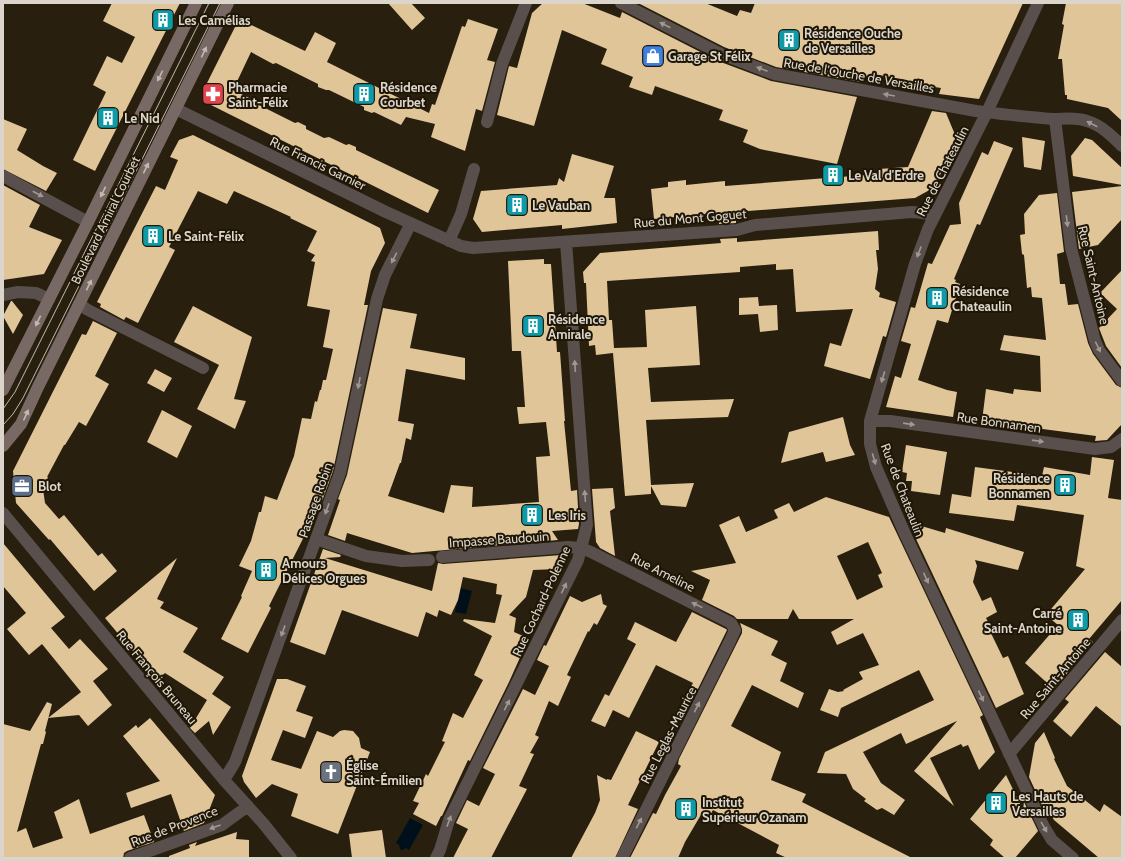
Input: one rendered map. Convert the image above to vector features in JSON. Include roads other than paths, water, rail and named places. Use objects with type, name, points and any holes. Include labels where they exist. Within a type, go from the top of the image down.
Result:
[{"type":"street","name":"Boulevard Amiral Courbet","points":[[3,390],[196,3]]},
{"type":"street","name":"Boulevard Amiral Courbet","points":[[3,446],[21,424],[228,3]]},
{"type":"street","points":[[487,122],[502,64],[526,3]]},
{"type":"street","name":"Rue de l'Ouche de Versailles","points":[[621,3],[721,54],[774,74],[987,112],[1087,121],[1108,133],[1122,146]]},
{"type":"street","name":"Rue de Chateaulin","points":[[1038,3],[987,112],[934,216],[915,264],[870,421],[870,444],[876,467],[905,534],[1044,827],[1052,840],[1073,858]]},
{"type":"street","name":"Rue Francis Garnier","points":[[176,109],[449,241]]},
{"type":"street","name":"Rue Saint-Antoine","points":[[1055,119],[1071,248],[1095,341],[1099,350],[1122,381]]},
{"type":"street","points":[[449,241],[461,214],[474,170]]},
{"type":"street","points":[[3,176],[88,222]]},
{"type":"street","name":"Rue du Mont Goguet","points":[[449,241],[461,246],[473,248],[737,230],[756,225],[912,212],[934,216]]},
{"type":"street","name":"Passage Robin","points":[[224,780],[235,762],[343,462],[377,299],[385,275],[411,223]]},
{"type":"street","name":"Rue Cochard-Polenne","points":[[436,858],[452,813],[578,560],[587,525],[566,242]]},
{"type":"street","points":[[3,295],[18,292],[36,293],[49,299]]},
{"type":"street","points":[[79,304],[88,310],[203,368]]},
{"type":"street","name":"Rue Bonnamen","points":[[870,421],[898,422],[1096,449],[1111,447],[1122,439]]},
{"type":"street","name":"Rue François Bruneau","points":[[3,513],[224,780],[248,806],[291,858]]},
{"type":"street","points":[[316,539],[366,556],[402,561],[430,560]]},
{"type":"street","name":"Impasse Baudouin","points":[[442,557],[568,547],[581,548]]},
{"type":"street","name":"Rue Ameline","points":[[581,548],[731,623]]},
{"type":"street","name":"Rue Saint-Antoine","points":[[1009,754],[1122,620]]},
{"type":"street","name":"Rue Leglas-Maurice","points":[[622,858],[730,641],[735,630],[731,623]]},
{"type":"street","name":"Rue de Provence","points":[[130,858],[222,825],[248,806]]},
{"type":"water","points":[[461,588],[472,591],[466,614],[455,612]]},
{"type":"water","points":[[410,818],[423,825],[409,850],[406,848],[402,850],[396,843]]},
{"type":"tram line","points":[[3,409],[15,392],[209,3]]},
{"type":"tram line","points":[[3,425],[13,414],[23,398],[220,3]]},
{"type":"place","name":"Les Camélias","points":[[163,20]]},
{"type":"place","name":"Résidence Ouche de Versailles","points":[[789,40]]},
{"type":"place","name":"Garage St Félix","points":[[653,56]]},
{"type":"place","name":"Pharmacie Saint-Félix","points":[[213,94]]},
{"type":"place","name":"Résidence Courbet","points":[[364,94]]},
{"type":"place","name":"Le Nid","points":[[108,118]]},
{"type":"place","name":"Le Val d'Erdre","points":[[833,175]]},
{"type":"place","name":"Le Vauban","points":[[517,205]]},
{"type":"place","name":"Le Saint-Félix","points":[[153,236]]},
{"type":"place","name":"Résidence Chateaulin","points":[[937,298]]},
{"type":"place","name":"Résidence Amirale","points":[[533,326]]},
{"type":"place","name":"Résidence Bonnamen","points":[[1065,485]]},
{"type":"place","name":"Blot","points":[[22,486]]},
{"type":"place","name":"Les Iris","points":[[532,515]]},
{"type":"place","name":"Amours Délices Orgues","points":[[266,570]]},
{"type":"place","name":"Carré Saint-Antoine","points":[[1078,620]]},
{"type":"place","name":"Église Saint-Émilien","points":[[331,772]]},
{"type":"place","name":"Les Hauts de Versailles","points":[[996,803]]},
{"type":"place","name":"Institut Supérieur Ozanam","points":[[686,809]]}]
